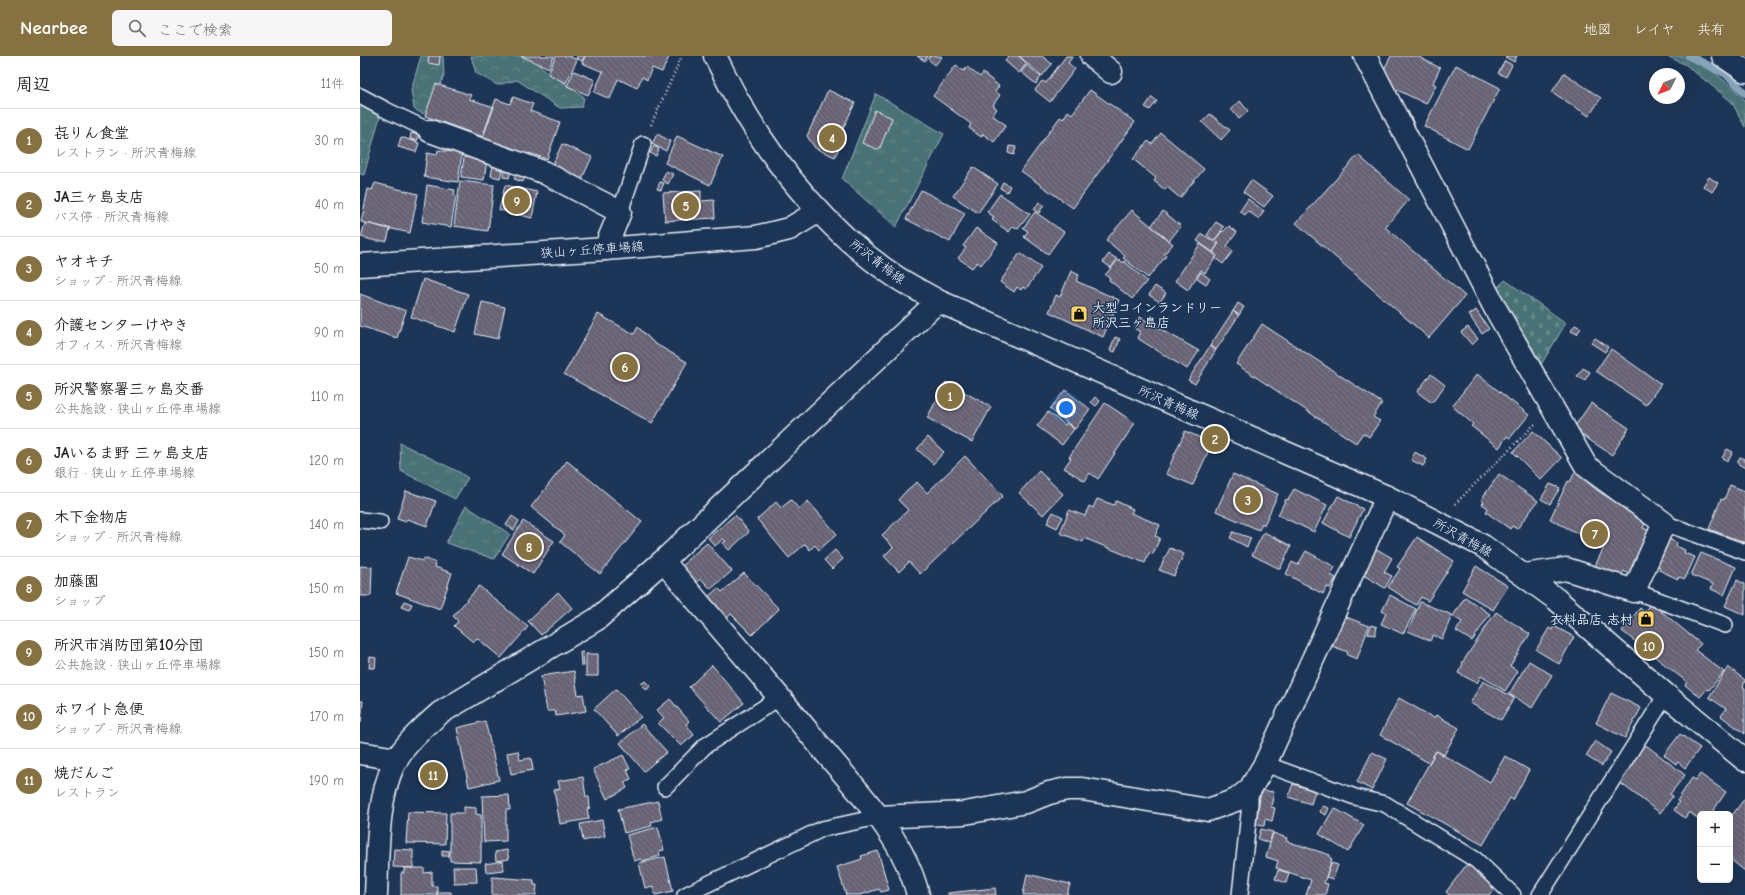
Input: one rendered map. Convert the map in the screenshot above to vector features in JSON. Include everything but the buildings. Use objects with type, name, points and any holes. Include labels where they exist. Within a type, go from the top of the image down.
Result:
[{"type":"street","name":"所沢青梅線","points":[[715,56],[739,102],[773,155],[819,211],[858,247],[896,277],[938,301],[1387,497],[1483,546],[1556,599],[1666,695],[1745,760]]},
{"type":"street","points":[[1092,56],[1111,72]]},
{"type":"street","points":[[1365,56],[1495,308],[1586,466],[1664,523],[1634,591],[1566,570],[1524,575]]},
{"type":"street","points":[[1723,56],[1745,71]]},
{"type":"street","points":[[430,130],[543,172],[620,212],[605,249]]},
{"type":"street","name":"狭山ヶ丘停車場線","points":[[360,265],[605,249],[756,237],[789,229],[819,211]]},
{"type":"street","points":[[376,895],[381,810],[388,780],[397,759],[417,732],[440,713],[597,619],[663,561],[938,301]]},
{"type":"street","points":[[878,817],[965,813],[1026,802],[1049,793],[1067,789],[1082,789],[1208,810],[1236,800],[1250,789],[1265,764],[1387,497]]},
{"type":"street","points":[[663,561],[780,697],[878,817],[902,852],[918,895]]},
{"type":"street","points":[[360,753],[397,759]]},
{"type":"lane","points":[[360,96],[386,110],[430,130]]},
{"type":"lane","points":[[620,212],[643,144]]},
{"type":"lane","points":[[360,520],[380,522]]},
{"type":"lane","points":[[1664,523],[1745,552]]},
{"type":"lane","points":[[1634,591],[1724,625]]},
{"type":"lane","points":[[1540,895],[1666,695]]},
{"type":"lane","points":[[665,787],[705,746],[780,697]]},
{"type":"lane","points":[[1265,764],[1355,797],[1385,804],[1476,860],[1513,895]]},
{"type":"lane","points":[[1240,895],[1250,804],[1250,789]]},
{"type":"lane","points":[[684,895],[822,829],[878,817]]},
{"type":"path","points":[[643,144],[682,56]]},
{"type":"path","points":[[1438,522],[1552,407]]},
{"type":"green space","points":[[421,56],[443,56],[444,76],[432,103],[423,114],[414,109],[411,90]]},
{"type":"green space","points":[[471,56],[526,56],[584,97],[582,107],[560,108],[517,80],[497,85],[476,73]]},
{"type":"green space","points":[[1667,56],[1685,56],[1692,58],[1700,62],[1733,88],[1745,100],[1745,127],[1732,102],[1686,65]]},
{"type":"green space","points":[[876,94],[944,134],[896,227],[842,179]]},
{"type":"green space","points":[[360,101],[377,111],[380,116],[364,175],[360,174]]},
{"type":"green space","points":[[1505,280],[1566,323],[1539,368],[1492,293]]},
{"type":"green space","points":[[400,443],[459,472],[468,478],[455,499],[401,471]]},
{"type":"green space","points":[[466,506],[510,534],[494,559],[446,543]]},
{"type":"waterway","points":[[1689,56],[1726,74],[1745,93]]},
{"type":"place","name":"介護センターけやき","points":[[832,138]]},
{"type":"place","name":"所沢市消防団第10分団","points":[[517,201]]},
{"type":"place","name":"所沢警察署三ヶ島交番","points":[[686,206]]},
{"type":"place","name":"大型コインランドリー 所沢三ヶ島店","points":[[1079,314]]},
{"type":"place","name":"JAいるま野 三ヶ島支店","points":[[625,367]]},
{"type":"place","name":"㐂りん食堂","points":[[950,396]]},
{"type":"place","name":"JA三ヶ島支店","points":[[1215,439]]},
{"type":"place","name":"ヤオキチ","points":[[1248,500]]},
{"type":"place","name":"木下金物店","points":[[1595,534]]},
{"type":"place","name":"加藤園","points":[[529,547]]},
{"type":"place","name":"衣料品店 志村","points":[[1646,619]]},
{"type":"place","name":"ホワイト急便","points":[[1649,646]]},
{"type":"place","name":"焼だんご","points":[[433,775]]}]
